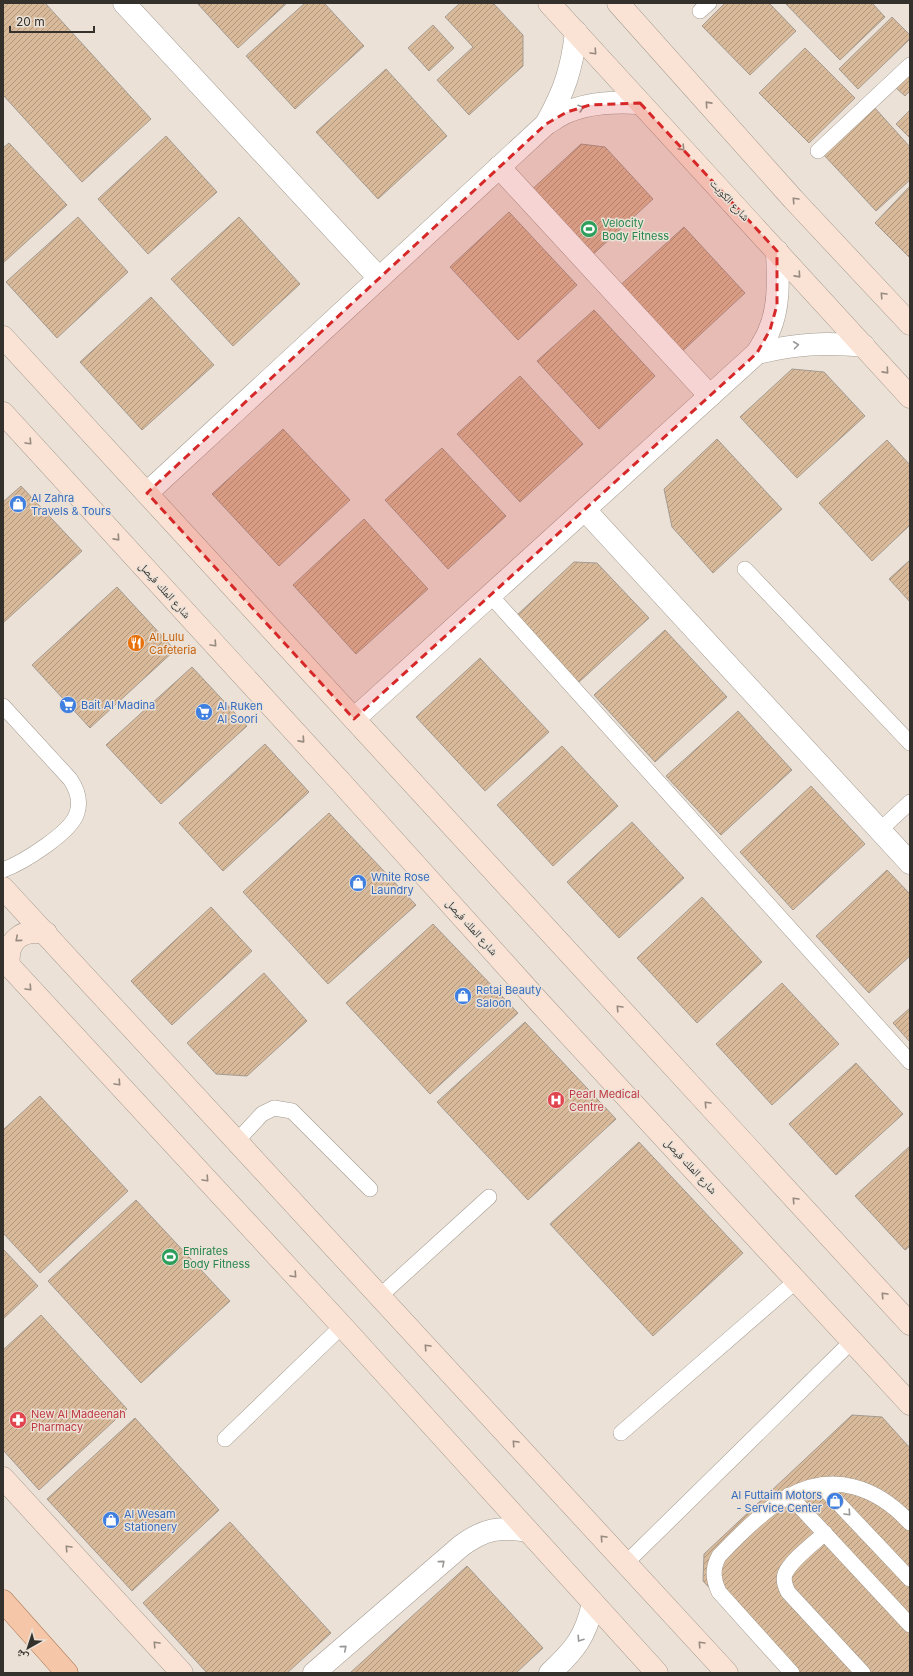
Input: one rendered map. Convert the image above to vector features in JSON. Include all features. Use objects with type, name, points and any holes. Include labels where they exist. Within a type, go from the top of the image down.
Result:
[{"type":"main road","points":[[3,1601],[67,1673]]},
{"type":"street","points":[[124,3],[379,278]]},
{"type":"street","name":"شارع الكويت","points":[[549,3],[910,397]]},
{"type":"street","points":[[618,3],[793,199],[910,324]]},
{"type":"street","points":[[546,124],[567,80],[573,57],[576,32]]},
{"type":"street","points":[[146,493],[546,124],[567,112],[590,105],[615,102],[640,103]]},
{"type":"street","points":[[499,167],[710,396]]},
{"type":"street","points":[[354,719],[758,353],[770,330],[777,305],[777,252]]},
{"type":"street","points":[[4,338],[910,1324]]},
{"type":"street","points":[[3,361],[6,352],[4,338]]},
{"type":"street","points":[[758,353],[810,343],[837,343],[864,346]]},
{"type":"street","name":"شارع الملك فيصل","points":[[3,413],[535,997],[910,1404]]},
{"type":"street","points":[[585,510],[910,862]]},
{"type":"street","points":[[3,888],[727,1673]]},
{"type":"street","points":[[46,934],[36,931],[26,933],[17,938],[11,946],[6,963],[342,1326],[657,1673]]},
{"type":"street","points":[[3,1478],[182,1673]]},
{"type":"street","points":[[314,1673],[456,1551],[476,1536],[493,1530],[510,1528],[528,1531]]},
{"type":"street","points":[[550,1673],[572,1651],[583,1637],[590,1620],[593,1603]]},
{"type":"lane","points":[[818,151],[910,65]]},
{"type":"lane","points":[[745,569],[910,743]]},
{"type":"lane","points":[[490,595],[910,1062]]},
{"type":"lane","points":[[3,706],[70,779],[77,789],[79,802],[77,814],[70,825],[30,857],[3,870]]},
{"type":"lane","points":[[880,830],[910,802]]},
{"type":"lane","points":[[237,1141],[262,1114],[274,1108],[292,1111],[370,1189]]},
{"type":"lane","points":[[380,1296],[489,1197]]},
{"type":"lane","points":[[621,1433],[796,1281]]},
{"type":"lane","points":[[225,1440],[342,1326]]},
{"type":"lane","points":[[626,1563],[852,1341]]},
{"type":"lane","points":[[792,1673],[719,1592],[714,1582],[713,1572],[715,1563],[722,1553],[775,1504],[789,1495],[805,1488],[822,1485],[839,1484],[856,1487],[874,1493],[889,1503],[910,1523]]},
{"type":"lane","points":[[822,1485],[910,1579]]},
{"type":"lane","points":[[789,1495],[910,1625]]},
{"type":"lane","points":[[825,1533],[788,1567],[784,1575],[784,1584],[788,1592],[863,1673]]},
{"type":"highlighted area","points":[[640,103],[777,251],[777,305],[770,330],[757,353],[354,719],[147,493],[546,124],[567,112],[590,105]]},
{"type":"building","points":[[3,3],[45,3],[151,119],[82,182],[3,95]]},
{"type":"building","points":[[197,3],[287,3],[238,48]]},
{"type":"building","points":[[305,3],[324,3],[364,46],[295,109],[246,56]]},
{"type":"building","points":[[460,3],[493,3],[523,35],[523,66],[469,115],[437,80],[473,47],[445,17]]},
{"type":"building","points":[[725,3],[769,3],[796,31],[750,75],[702,26]]},
{"type":"building","points":[[785,3],[872,3],[885,17],[840,60]]},
{"type":"building","points":[[892,17],[910,35],[910,39],[858,89],[839,69]]},
{"type":"building","points":[[433,25],[454,48],[429,71],[408,48]]},
{"type":"building","points":[[805,48],[855,98],[809,143],[759,93]]},
{"type":"building","points":[[386,69],[447,136],[378,199],[316,132]]},
{"type":"building","points":[[910,72],[910,91],[905,96],[895,87]]},
{"type":"building","points":[[874,107],[910,147],[910,180],[876,211],[823,154]]},
{"type":"building","points":[[910,110],[910,138],[896,124]]},
{"type":"building","points":[[166,136],[217,192],[148,254],[98,199]]},
{"type":"building","points":[[9,143],[67,205],[3,263],[3,148]]},
{"type":"building","name":"Velocity Body Fitness","points":[[581,144],[605,147],[653,199],[587,260],[526,195]]},
{"type":"building","points":[[910,186],[910,258],[875,223]]},
{"type":"building","points":[[509,212],[577,285],[518,340],[450,267]]},
{"type":"building","points":[[78,217],[128,272],[57,338],[6,282]]},
{"type":"building","points":[[239,217],[300,284],[233,346],[171,279]]},
{"type":"building","points":[[684,227],[745,293],[676,357],[615,290]]},
{"type":"building","points":[[151,297],[214,365],[142,430],[80,362]]},
{"type":"building","points":[[594,310],[655,376],[599,429],[537,361]]},
{"type":"building","points":[[792,369],[824,372],[865,416],[797,478],[740,417]]},
{"type":"building","points":[[520,376],[583,444],[520,502],[457,434]]},
{"type":"building","points":[[283,429],[350,500],[279,566],[212,494]]},
{"type":"building","points":[[717,439],[782,509],[713,573],[672,527],[664,489]]},
{"type":"building","points":[[887,440],[910,465],[910,525],[872,561],[819,503]]},
{"type":"building","points":[[442,448],[506,516],[448,569],[385,500]]},
{"type":"building","points":[[21,486],[82,551],[3,623],[3,502]]},
{"type":"building","points":[[364,519],[428,589],[356,654],[293,585]]},
{"type":"building","points":[[910,560],[910,602],[889,579]]},
{"type":"building","points":[[574,562],[597,563],[649,618],[578,683],[516,616]]},
{"type":"building","points":[[117,587],[175,650],[90,728],[32,665]]},
{"type":"building","points":[[665,630],[727,697],[655,762],[594,695]]},
{"type":"building","points":[[480,658],[549,732],[485,791],[416,717]]},
{"type":"building","points":[[192,667],[247,726],[161,804],[106,745]]},
{"type":"building","points":[[738,711],[792,770],[721,835],[666,776]]},
{"type":"building","points":[[265,744],[309,792],[223,871],[179,823]]},
{"type":"building","points":[[562,746],[618,806],[553,866],[497,805]]},
{"type":"building","points":[[811,786],[865,844],[793,910],[740,852]]},
{"type":"building","points":[[329,813],[416,905],[328,984],[243,892]]},
{"type":"building","points":[[632,822],[684,878],[619,938],[567,882]]},
{"type":"building","points":[[887,870],[910,894],[910,956],[869,993],[816,936]]},
{"type":"building","points":[[702,897],[762,962],[697,1023],[637,958]]},
{"type":"building","points":[[211,907],[252,951],[172,1025],[131,981]]},
{"type":"building","points":[[433,924],[518,1013],[430,1094],[346,1003]]},
{"type":"building","points":[[264,973],[307,1021],[247,1076],[216,1074],[187,1043]]},
{"type":"building","points":[[782,983],[839,1044],[772,1105],[716,1044]]},
{"type":"building","points":[[910,1008],[910,1042],[893,1023]]},
{"type":"building","points":[[525,1022],[616,1119],[528,1200],[437,1102]]},
{"type":"building","points":[[856,1063],[903,1114],[836,1175],[789,1124]]},
{"type":"building","points":[[40,1096],[128,1191],[40,1273],[3,1233],[3,1130]]},
{"type":"building","points":[[639,1142],[743,1253],[653,1336],[550,1224]]},
{"type":"building","points":[[910,1146],[910,1246],[905,1250],[855,1196]]},
{"type":"building","points":[[136,1200],[230,1301],[141,1383],[48,1281]]},
{"type":"building","points":[[3,1249],[38,1286],[3,1319]]},
{"type":"building","points":[[41,1315],[127,1409],[39,1490],[3,1450],[3,1350]]},
{"type":"building","name":"Al Futtaim Motors - Service Center","points":[[852,1415],[882,1417],[910,1448],[910,1673],[788,1673],[703,1581],[704,1554]]},
{"type":"building","points":[[135,1418],[219,1510],[132,1591],[47,1499]]},
{"type":"building","points":[[230,1522],[331,1633],[287,1673],[207,1673],[143,1603]]},
{"type":"building","points":[[467,1566],[543,1648],[516,1673],[350,1673]]},
{"type":"place","name":"Velocity Body Fitness","points":[[589,229]]},
{"type":"place","name":"Al Zahra Travels & Tours","points":[[18,504]]},
{"type":"place","name":"Al Lulu Cafeteria","points":[[136,643]]},
{"type":"place","name":"Bait Al Madina","points":[[68,705]]},
{"type":"place","name":"Al Ruken Al Soori","points":[[204,712]]},
{"type":"place","name":"White Rose Laundry","points":[[358,883]]},
{"type":"place","name":"Retaj Beauty Saloon","points":[[463,996]]},
{"type":"place","name":"Pearl Medical Centre","points":[[556,1100]]},
{"type":"place","name":"Emirates Body Fitness","points":[[170,1257]]},
{"type":"place","name":"New Al Madeenah Pharmacy","points":[[18,1420]]},
{"type":"place","name":"Al Futtaim Motors - Service Center","points":[[835,1501]]},
{"type":"place","name":"Al Wesam Stationery","points":[[111,1520]]}]
